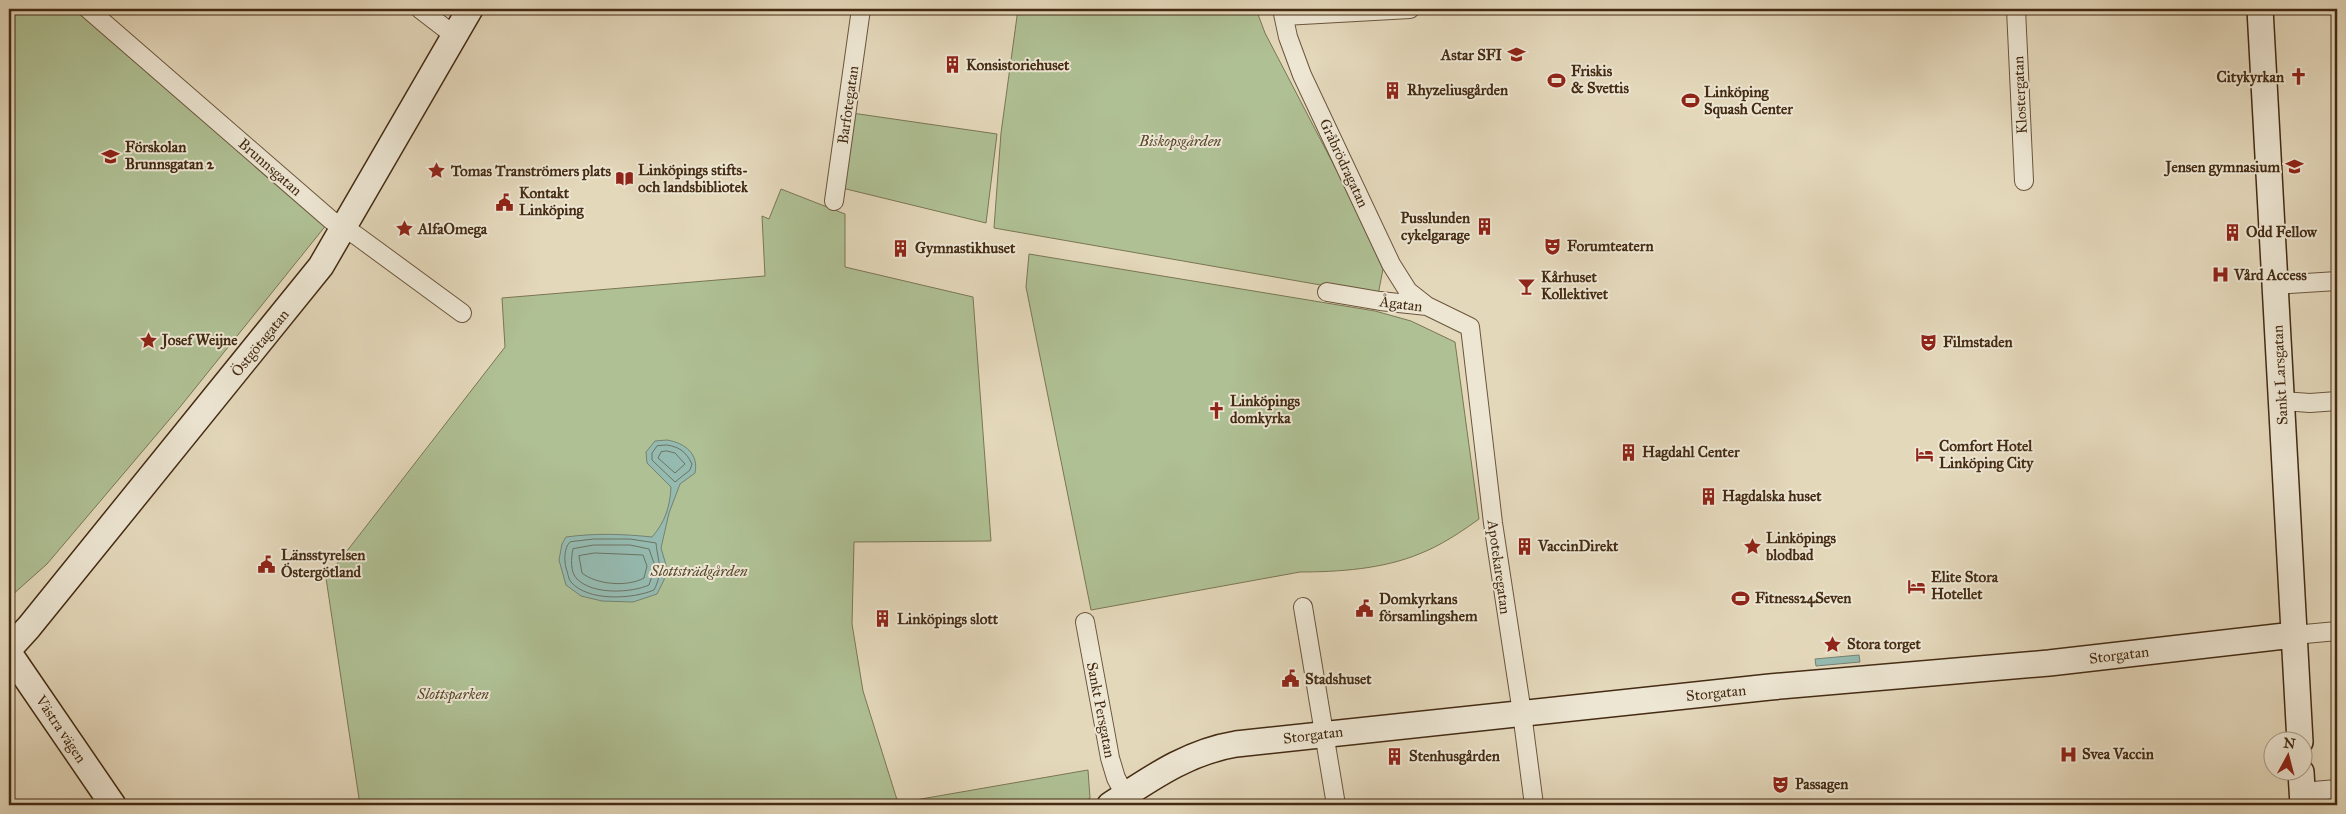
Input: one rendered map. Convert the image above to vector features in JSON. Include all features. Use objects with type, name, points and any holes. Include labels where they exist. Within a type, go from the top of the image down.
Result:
[{"type":"main road","name":"Östgötagatan","points":[[9,648],[29,627],[303,289],[345,228],[470,9]]},
{"type":"main road","name":"Sankt Larsgatan","points":[[2260,9],[2299,732]]},
{"type":"main road","name":"Storgatan","points":[[1117,800],[1178,762],[1197,754],[1230,745],[1770,687],[2049,664],[2294,635]]},
{"type":"main road","name":"Västra vägen","points":[[9,652],[113,805]]},
{"type":"street","name":"Brunnsgatan","points":[[88,9],[317,209],[462,313]]},
{"type":"street","points":[[420,9],[455,36]]},
{"type":"street","name":"Barfotegatan","points":[[834,201],[861,9]]},
{"type":"street","points":[[1283,12],[1410,9]]},
{"type":"street","name":"Klostergatan","points":[[2016,9],[2024,181]]},
{"type":"street","name":"Gråbrödragatan","points":[[1283,12],[1288,37],[1302,75],[1391,264],[1408,291],[1427,306]]},
{"type":"street","points":[[2275,285],[2337,281]]},
{"type":"street","name":"Ågatan","points":[[1327,292],[1380,301],[1427,306],[1470,327]]},
{"type":"street","name":"Apotekaregatan","points":[[1470,327],[1494,532],[1534,805]]},
{"type":"street","points":[[2282,401],[2310,403],[2337,401]]},
{"type":"street","points":[[1303,607],[1336,805]]},
{"type":"street","name":"Sankt Persgatan","points":[[1084,622],[1110,758],[1116,778],[1117,800]]},
{"type":"street","name":"Storgatan","points":[[2294,635],[2337,631]]},
{"type":"street","points":[[2302,789],[2337,789]]},
{"type":"green space","points":[[9,9],[74,9],[327,224],[180,407],[47,564],[11,596],[9,592]]},
{"type":"green space","name":"Biskopsgården","points":[[1018,9],[1256,9],[1265,33],[1339,175],[1383,269],[1378,295],[994,228],[1001,133]]},
{"type":"green space","points":[[852,113],[997,134],[986,223],[842,188]]},
{"type":"green space","points":[[781,189],[845,214],[845,267],[973,297],[991,541],[854,542],[852,624],[863,691],[898,803],[1088,770],[1090,798],[1080,805],[661,805],[660,801],[631,805],[360,805],[326,578],[505,347],[502,298],[765,276],[762,216],[769,219]]},
{"type":"green space","points":[[1029,254],[1375,311],[1411,321],[1455,342],[1479,519],[1435,547],[1391,563],[1345,570],[1300,572],[1091,610],[1026,287]]},
{"type":"water","points":[[667,440],[680,444],[689,450],[693,455],[696,466],[695,473],[680,484],[669,513],[661,548],[666,565],[664,580],[657,594],[633,602],[602,601],[581,596],[566,585],[559,560],[562,544],[566,537],[588,535],[609,534],[652,537],[666,514],[671,487],[647,463],[646,452],[655,441]]},
{"type":"water","points":[[1859,655],[1860,662],[1816,666],[1815,659]]},
{"type":"place","name":"Astar SFI","points":[[1516,55]]},
{"type":"place","name":"Konsistoriehuset","points":[[952,65]]},
{"type":"place","name":"Citykyrkan","points":[[2298,77]]},
{"type":"place","name":"Friskis & Svettis","points":[[1557,80]]},
{"type":"place","name":"Rhyzeliusgården","points":[[1393,90]]},
{"type":"place","name":"Linköping Squash Center","points":[[1690,101]]},
{"type":"place","name":"Förskolan Brunnsgatan 2","points":[[111,156]]},
{"type":"place","name":"Jensen gymnasium","points":[[2294,167]]},
{"type":"place","name":"Tomas Tranströmers plats","points":[[437,171]]},
{"type":"place","name":"Linköpings stifts- och landsbibliotek","points":[[624,179]]},
{"type":"place","name":"Kontakt Linköping","points":[[505,202]]},
{"type":"place","name":"Pusslunden cykelgarage","points":[[1484,227]]},
{"type":"place","name":"AlfaOmega","points":[[404,229]]},
{"type":"place","name":"Odd Fellow","points":[[2232,232]]},
{"type":"place","name":"Forumteatern","points":[[1553,246]]},
{"type":"place","name":"Gymnastikhuset","points":[[901,248]]},
{"type":"place","name":"Vård Access","points":[[2220,275]]},
{"type":"place","name":"Kårhuset Kollektivet","points":[[1527,286]]},
{"type":"place","name":"Josef Weijne","points":[[148,340]]},
{"type":"place","name":"Filmstaden","points":[[1929,342]]},
{"type":"place","name":"Linköpings domkyrka","points":[[1216,410]]},
{"type":"place","name":"Hagdahl Center","points":[[1628,452]]},
{"type":"place","name":"Comfort Hotel Linköping City","points":[[1925,455]]},
{"type":"place","name":"Hagdalska huset","points":[[1708,496]]},
{"type":"place","name":"VaccinDirekt","points":[[1524,546]]},
{"type":"place","name":"Linköpings blodbad","points":[[1752,547]]},
{"type":"place","name":"Länsstyrelsen Östergötland","points":[[267,564]]},
{"type":"place","name":"Elite Stora Hotellet","points":[[1917,586]]},
{"type":"place","name":"Fitness24Seven","points":[[1741,598]]},
{"type":"place","name":"Domkyrkans församlingshem","points":[[1365,608]]},
{"type":"place","name":"Linköpings slott","points":[[883,619]]},
{"type":"place","name":"Stora torget","points":[[1833,644]]},
{"type":"place","name":"Stadshuset","points":[[1291,679]]},
{"type":"place","name":"Svea Vaccin","points":[[2068,754]]},
{"type":"place","name":"Stenhusgården","points":[[1395,756]]},
{"type":"place","name":"Passagen","points":[[1781,784]]},
{"type":"park label","name":"Slottsträdgården","points":[[699,571]]},
{"type":"park label","name":"Slottsparken","points":[[453,694]]}]
